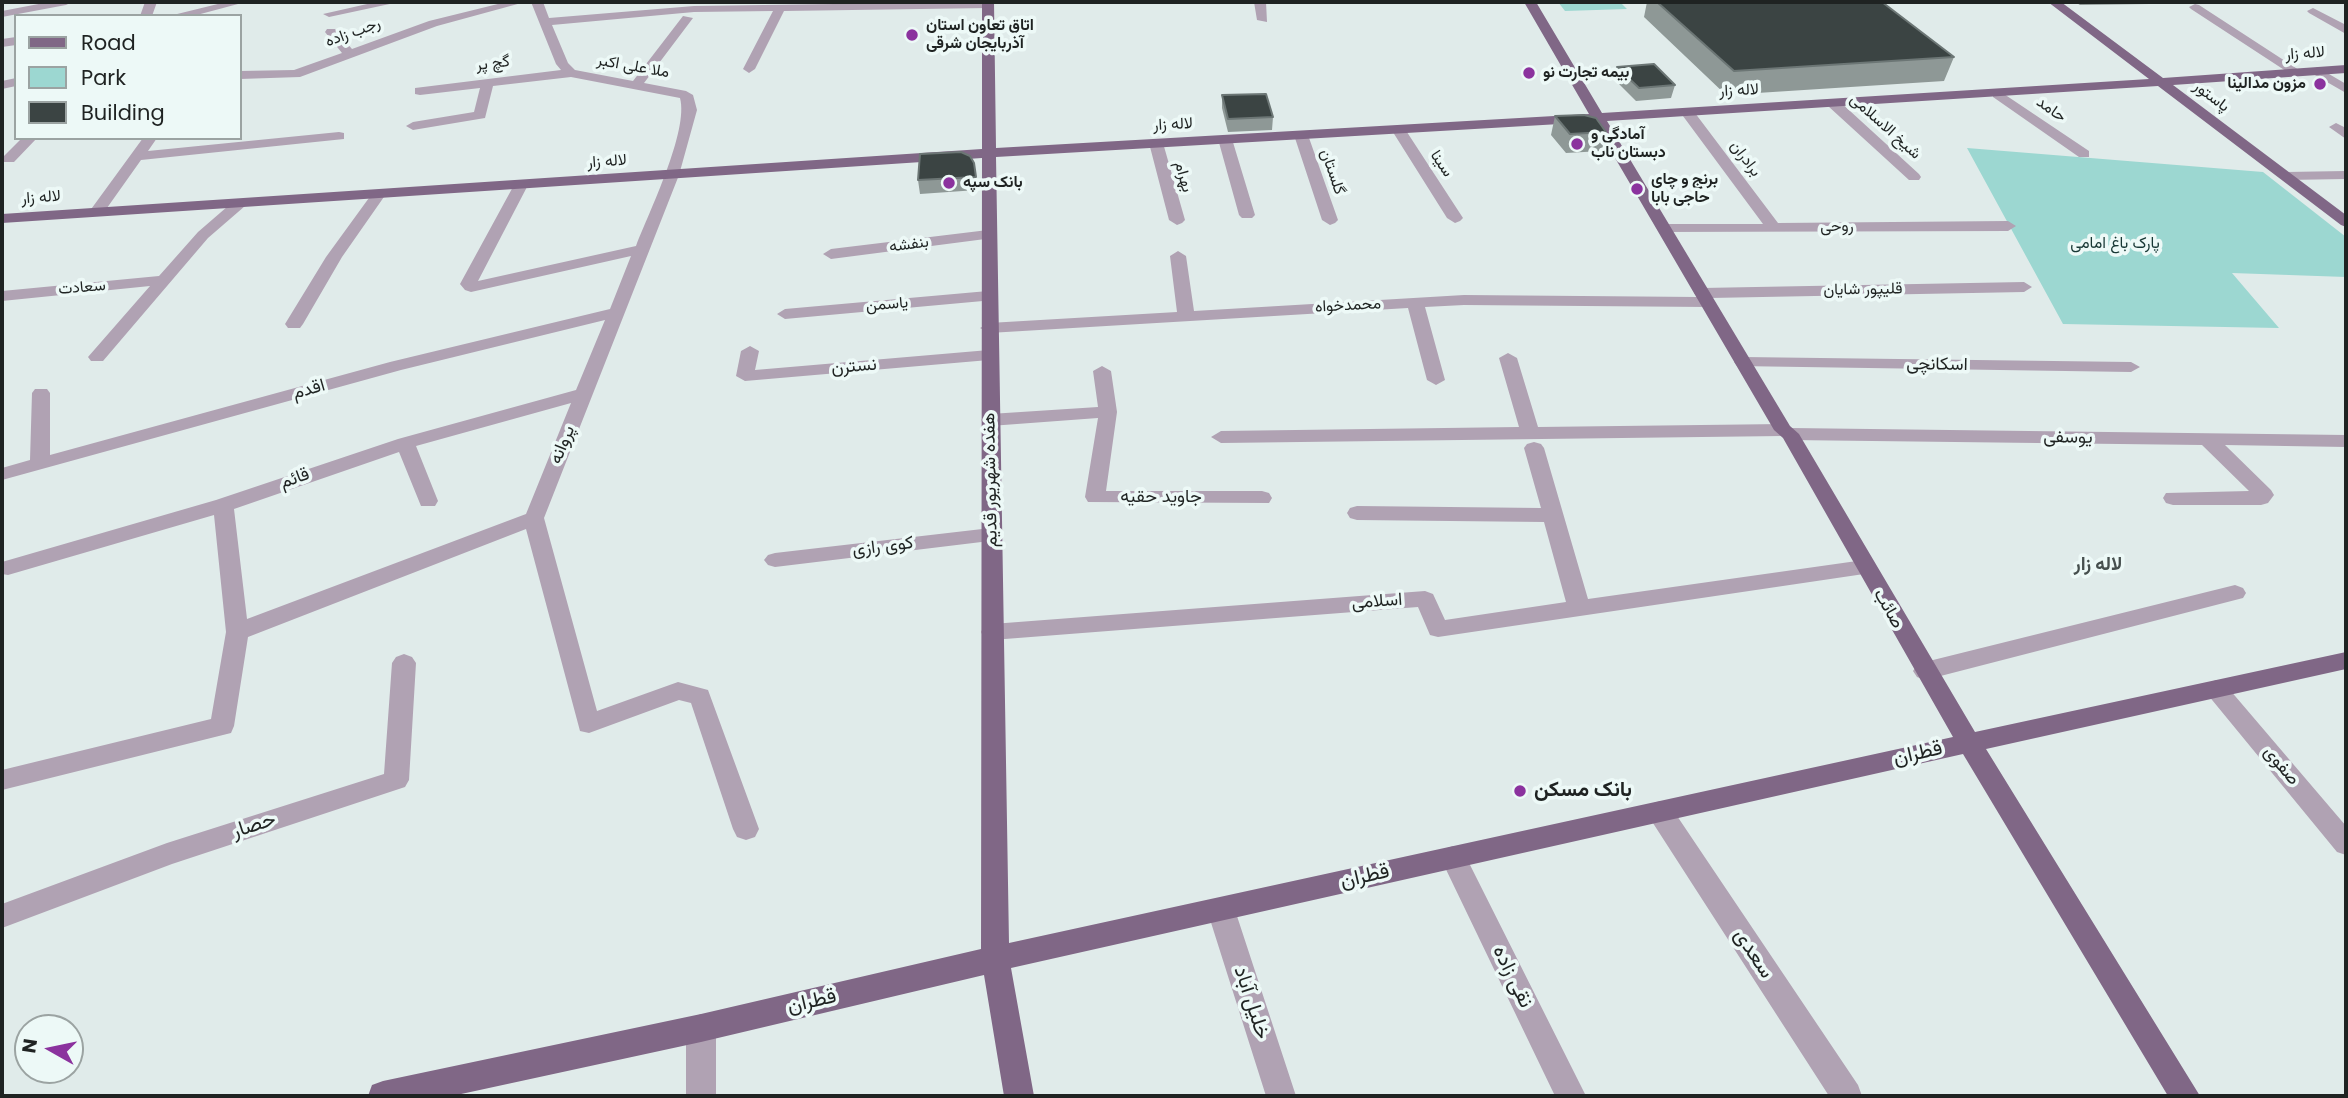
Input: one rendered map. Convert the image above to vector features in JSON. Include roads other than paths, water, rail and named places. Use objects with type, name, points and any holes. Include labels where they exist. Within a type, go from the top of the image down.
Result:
[{"type":"main road","name":"صائب","points":[[1530,2],[1787,432],[1968,743],[2185,1096]]},
{"type":"main road","name":"پاستور","points":[[2054,2],[2346,222]]},
{"type":"main road","name":"هفده شهریور قدیم","points":[[988,3],[988,296],[995,958],[1019,1096]]},
{"type":"main road","name":"لاله زار","points":[[2,218],[987,153],[1998,94],[2346,69]]},
{"type":"main road","name":"قطران","points":[[401,1094],[701,1028],[995,958],[2346,660]]},
{"type":"street","points":[[2,14],[66,2]]},
{"type":"street","points":[[329,14],[393,2]]},
{"type":"street","name":"رجب زاده","points":[[242,75],[296,74],[433,23],[519,2]]},
{"type":"street","name":"ملا علی اکبر","points":[[537,2],[562,64],[571,73],[686,95],[690,110],[672,175]]},
{"type":"street","points":[[633,13],[642,2]]},
{"type":"street","points":[[1260,2],[1263,20]]},
{"type":"street","points":[[547,22],[737,5],[779,8],[827,4],[988,3]]},
{"type":"street","points":[[184,14],[232,4]]},
{"type":"street","points":[[2195,7],[2295,72]]},
{"type":"street","points":[[749,69],[779,8]]},
{"type":"street","points":[[2313,11],[2346,30]]},
{"type":"street","points":[[637,84],[687,18]]},
{"type":"street","points":[[331,32],[349,53]]},
{"type":"street","points":[[2317,71],[2346,89]]},
{"type":"street","name":"گچ پر","points":[[420,91],[571,73]]},
{"type":"street","points":[[412,125],[480,115],[488,82]]},
{"type":"street","name":"حامد","points":[[1998,94],[2084,154]]},
{"type":"street","name":"شیخ الاسلامی","points":[[1833,103],[1914,177]]},
{"type":"street","name":"برادران","points":[[1687,112],[1774,228]]},
{"type":"street","name":"سینا","points":[[1398,129],[1455,218]]},
{"type":"street","name":"گلستان","points":[[1301,135],[1330,220]]},
{"type":"street","points":[[138,156],[339,136]]},
{"type":"street","points":[[1225,139],[1247,215]]},
{"type":"street","points":[[9,159],[28,140]]},
{"type":"street","points":[[97,212],[149,140]]},
{"type":"street","name":"بهرام","points":[[1156,144],[1177,220]]},
{"type":"street","name":"پروانه","points":[[534,518],[672,175]]},
{"type":"street","points":[[2286,176],[2346,175]]},
{"type":"street","points":[[521,185],[468,284],[471,287],[642,248]]},
{"type":"street","points":[[294,324],[316,282],[345,237],[379,194]]},
{"type":"street","points":[[97,357],[203,235],[240,203]]},
{"type":"street","name":"روحی","points":[[1666,229],[2008,226]]},
{"type":"street","name":"بنفشه","points":[[831,254],[988,235]]},
{"type":"street","points":[[1178,256],[1186,316]]},
{"type":"street","name":"سعادت","points":[[2,296],[163,281]]},
{"type":"street","name":"قلیپور شایان","points":[[1704,297],[2024,287]]},
{"type":"street","name":"یاسمن","points":[[785,314],[988,296]]},
{"type":"street","name":"محمدخواه","points":[[989,328],[1415,302],[1704,297]]},
{"type":"street","points":[[1415,302],[1436,380]]},
{"type":"street","name":"اقدم","points":[[2,474],[396,366],[618,312]]},
{"type":"street","name":"نسترن","points":[[750,352],[745,376],[989,355]]},
{"type":"street","points":[[1508,358],[1579,608]]},
{"type":"street","name":"اسکانچی","points":[[1743,362],[2131,368]]},
{"type":"street","points":[[990,420],[1108,412],[1102,371]]},
{"type":"street","points":[[40,462],[41,393]]},
{"type":"street","name":"قائم","points":[[8,568],[223,505],[405,443],[583,394]]},
{"type":"street","name":"جاوید حقیه","points":[[1108,412],[1095,497],[1262,498]]},
{"type":"street","name":"یوسفی","points":[[1221,438],[1532,441],[1787,432],[2346,441]]},
{"type":"street","points":[[2173,498],[2261,498],[2264,495],[2207,439]]},
{"type":"street","points":[[405,443],[428,501]]},
{"type":"street","points":[[2,780],[222,726],[237,632],[223,505]]},
{"type":"street","points":[[1357,513],[1553,515]]},
{"type":"street","points":[[237,632],[534,518],[589,724],[678,691],[701,696],[746,830]]},
{"type":"street","name":"کوی رازی","points":[[775,560],[991,535]]},
{"type":"street","name":"اسلامی","points":[[992,632],[1425,598],[1438,629],[1864,567]]},
{"type":"street","points":[[1925,671],[2235,593]]},
{"type":"street","name":"حصار","points":[[2,916],[167,854],[397,780],[404,663]]},
{"type":"street","name":"صفوی","points":[[2216,689],[2346,844]]},
{"type":"street","name":"سعدی","points":[[1660,812],[1847,1096]]},
{"type":"street","name":"نقی زاده","points":[[1453,857],[1571,1096]]},
{"type":"street","name":"خلیل آباد","points":[[1221,910],[1281,1096]]},
{"type":"street","points":[[701,1028],[701,1096]]},
{"type":"place","name":"اتاق تعاون استان آذربایجان شرقی","points":[[912,35]]},
{"type":"place","name":"بیمه تجارت نو","points":[[1529,73]]},
{"type":"place","name":"مزون مدالینا","points":[[2320,84]]},
{"type":"place","name":"آمادگی و دبستان ناب","points":[[1577,144]]},
{"type":"place","name":"بانک سپه","points":[[949,183]]},
{"type":"place","name":"برنج و چای حاجی بابا","points":[[1637,189]]},
{"type":"place","name":"بانک مسکن","points":[[1520,791]]},
{"type":"district","name":"لاله زار","points":[[2098,565]]},
{"type":"park label","name":"پارک باغ امامی","points":[[2115,244]]}]
